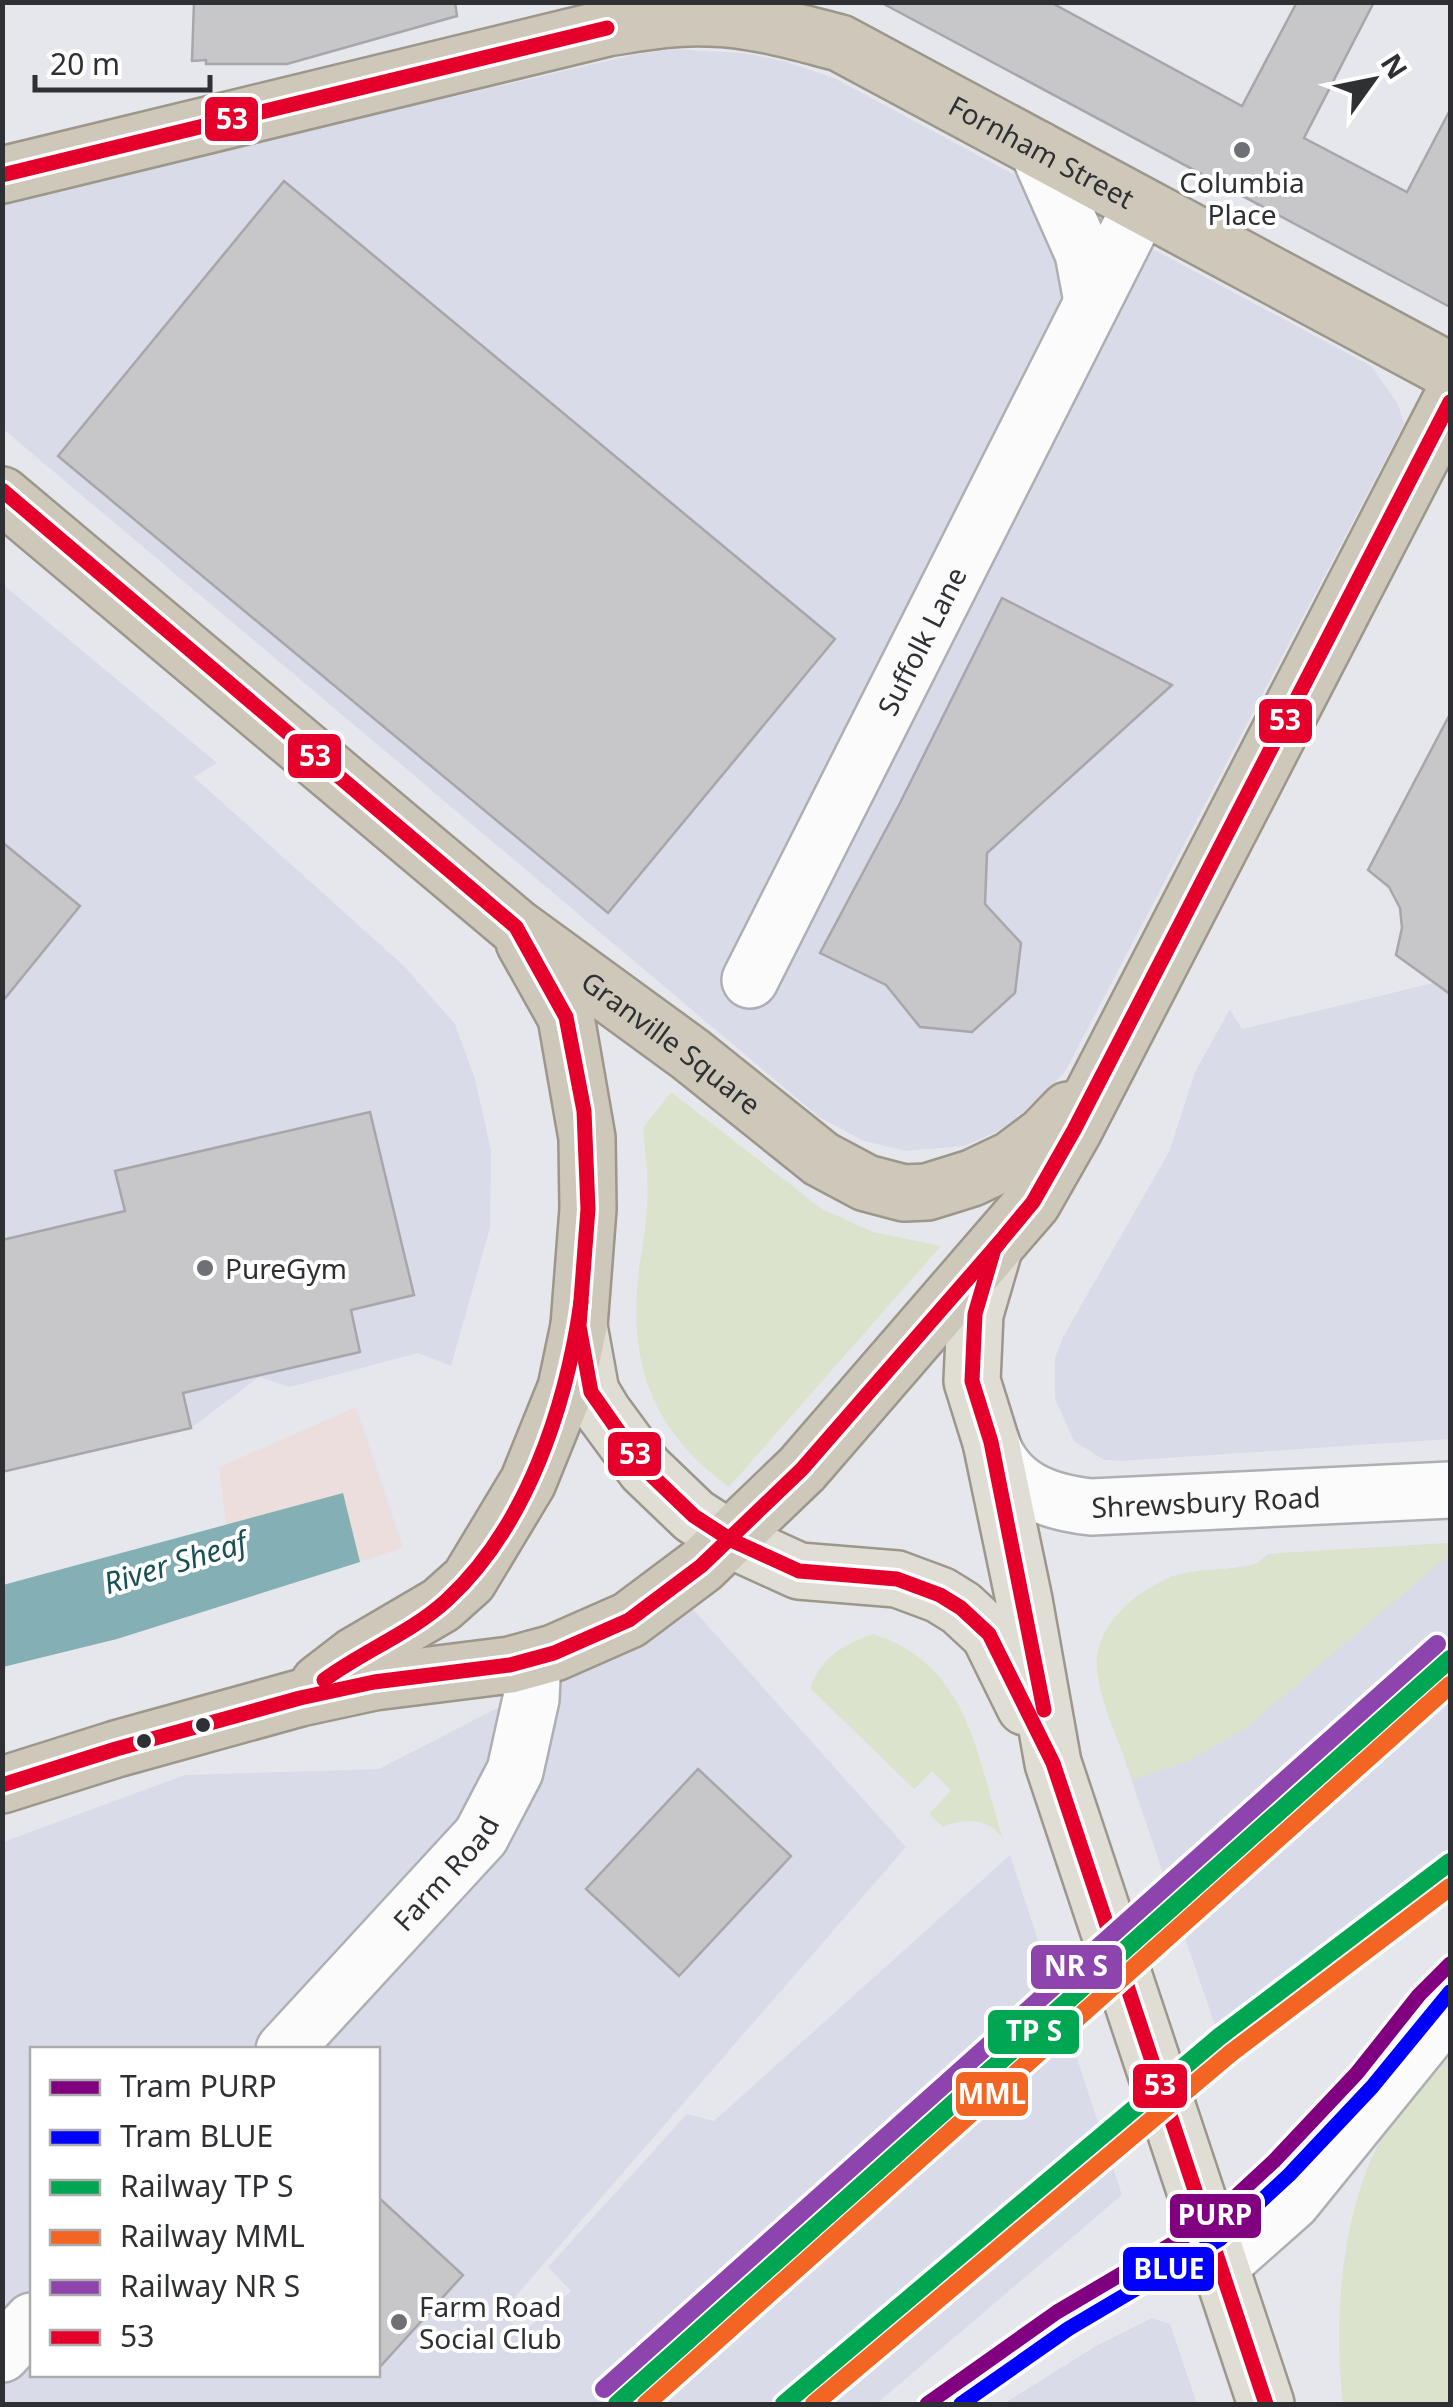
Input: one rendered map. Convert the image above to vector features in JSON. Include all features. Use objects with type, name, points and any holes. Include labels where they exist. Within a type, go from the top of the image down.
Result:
[{"type":"highway","name":"Fornham Street","points":[[2,174],[618,15],[656,20],[832,23],[1037,148],[1450,371]]},
{"type":"highway","points":[[2,1785],[116,1748],[300,1698],[374,1682],[533,1659],[630,1620],[731,1540],[802,1469],[1033,1202],[1074,1130],[1450,402]]},
{"type":"highway","points":[[5,494],[516,926]]},
{"type":"highway","name":"Granville Square","points":[[516,926],[690,1054],[821,1159],[866,1183],[904,1193],[927,1192],[972,1178],[1012,1159],[1053,1127],[1102,1070]]},
{"type":"highway","name":"Granville Square","points":[[516,926],[566,1016],[584,1111],[588,1209],[579,1326]]},
{"type":"highway","points":[[300,1698],[354,1656],[441,1606],[470,1580],[528,1482],[551,1430],[566,1388],[579,1326]]},
{"type":"main road","points":[[994,1249],[975,1314],[972,1380],[992,1442],[1053,1763],[1266,2404]]},
{"type":"main road","name":"Granville Square","points":[[579,1326],[590,1392],[645,1469],[694,1516],[731,1540],[800,1571],[896,1579],[960,1608],[989,1634],[1053,1763]]},
{"type":"street","points":[[1037,148],[1083,253],[1092,301]]},
{"type":"street","name":"Suffolk Lane","points":[[750,980],[1141,206]]},
{"type":"street","name":"Shrewsbury Road","points":[[992,1442],[1000,1464],[1015,1481],[1056,1503],[1092,1507],[1450,1490]]},
{"type":"street","name":"Farm Road","points":[[287,2047],[482,1836],[515,1771],[531,1700],[533,1659]]},
{"type":"street","points":[[1222,2264],[1292,2202],[1450,2006]]},
{"type":"street","points":[[2,2354],[30,2323]]},
{"type":"shaded area","points":[[673,49],[743,53],[784,61],[834,78],[1371,366],[1398,404],[1404,424],[1066,1070],[1040,1101],[1005,1128],[964,1146],[906,1151],[864,1141],[819,1117],[2,428],[2,201]]},
{"type":"shaded area","points":[[2,584],[217,763],[194,777],[404,966],[455,1024],[475,1079],[491,1150],[490,1228],[451,1366],[418,1353],[290,1387],[259,1377],[191,1428],[3,1472]]},
{"type":"shaded area","points":[[1450,979],[1450,1439],[1121,1461],[1104,1460],[1074,1441],[1055,1399],[1055,1358],[1063,1337],[1169,1152],[1195,1072],[1230,1009],[1242,1029]]},
{"type":"shaded area","points":[[356,1407],[403,1548],[117,1639],[127,1615],[226,1525],[219,1467]]},
{"type":"shaded area","points":[[1450,1543],[1450,1893],[1245,2054],[1232,2055],[1219,2037],[1100,1686],[1098,1652],[1108,1629],[1125,1606],[1172,1576],[1255,1565],[1268,1554]]},
{"type":"shaded area","points":[[692,1608],[906,1847],[502,2312],[522,2333],[571,2291],[548,2267],[687,2114],[714,2121],[1010,1855],[1122,2195],[876,2404],[3,2404],[3,1842],[185,1775],[379,1769]]},
{"type":"shaded area","points":[[1152,2318],[1170,2324],[1197,2404],[1003,2404],[1096,2346]]},
{"type":"green space","points":[[671,1092],[822,1209],[873,1232],[941,1246],[729,1487],[684,1447],[668,1425],[654,1401],[639,1349],[637,1289],[647,1195],[643,1128]]},
{"type":"green space","points":[[1450,1543],[1450,1554],[1246,1728],[1189,1761],[1133,1780],[1107,1712],[1097,1670],[1104,1635],[1113,1620],[1141,1593],[1174,1576],[1245,1567],[1279,1553]]},
{"type":"green space","points":[[873,1634],[905,1649],[930,1668],[950,1691],[976,1745],[1003,1839],[991,1827],[976,1822],[943,1827],[929,1814],[951,1790],[932,1771],[914,1789],[810,1688],[835,1653]]},
{"type":"green space","points":[[1450,2046],[1450,2404],[1343,2404],[1340,2304],[1357,2200],[1367,2168],[1388,2126]]},
{"type":"water","name":"River Sheaf","points":[[343,1493],[360,1562],[117,1639],[3,1667],[3,1585]]},
{"type":"building","points":[[194,2],[455,2],[457,16],[287,64],[206,64],[206,60],[192,61]]},
{"type":"building","name":"Columbia Place","points":[[880,2],[1050,2],[1242,106],[1297,2],[1374,2],[1304,138],[1407,192],[1450,110],[1450,307]]},
{"type":"building","points":[[284,181],[835,639],[608,913],[58,456]]},
{"type":"building","points":[[1002,598],[1172,685],[987,853],[985,904],[1021,943],[1015,993],[972,1032],[920,1027],[886,985],[820,953]]},
{"type":"building","points":[[1450,714],[1450,994],[1396,955],[1402,928],[1400,908],[1389,887],[1368,870]]},
{"type":"building","points":[[2,842],[80,906],[2,1002]]},
{"type":"building","name":"PureGym","points":[[370,1112],[414,1295],[351,1310],[360,1352],[183,1393],[191,1428],[2,1472],[2,1240],[125,1211],[115,1171]]},
{"type":"building","points":[[698,1769],[791,1856],[679,1976],[586,1889]]},
{"type":"building","name":"Farm Road Social Club","points":[[380,2199],[463,2275],[380,2367]]},
{"type":"tram line","name":"PURP","points":[[927,2404],[1057,2312],[1206,2224],[1274,2161],[1357,2073],[1419,1995],[1450,1964]]},
{"type":"tram line","name":"BLUE","points":[[961,2404],[1068,2329],[1220,2239],[1289,2175],[1372,2087],[1450,1992]]},
{"type":"transit line","name":"53","points":[[2,175],[607,28]]},
{"type":"transit line","name":"53","points":[[1044,1710],[991,1442],[972,1381],[975,1314],[994,1249],[1033,1202],[1074,1130],[1450,402]]},
{"type":"transit line","name":"53","points":[[2,490],[516,927],[566,1017],[584,1111],[588,1209],[579,1326],[591,1392],[645,1469],[694,1516],[731,1540],[799,1571],[897,1579],[940,1595],[989,1634],[1053,1763],[1266,2404]]},
{"type":"transit line","name":"53","points":[[2,1785],[300,1698],[374,1682],[510,1665],[554,1653],[629,1620],[701,1566],[802,1469],[999,1243]]},
{"type":"transit line","name":"53","points":[[324,1680],[433,1612],[475,1570],[500,1537],[521,1501],[553,1423],[581,1302]]},
{"type":"transit line","points":[[604,2389],[1437,1644]]},
{"type":"transit line","points":[[617,2404],[1450,1659]]},
{"type":"transit line","points":[[784,2404],[1219,2037],[1450,1862]]},
{"type":"rail line","name":"MML","points":[[646,2404],[1450,1685]]},
{"type":"rail line","name":"MML","points":[[814,2404],[1231,2053],[1450,1887]]},
{"type":"place","name":"Columbia Place","points":[[1242,150]]},
{"type":"place","name":"PureGym","points":[[205,1268]]},
{"type":"place","name":"Farm Road Social Club","points":[[399,2322]]}]
